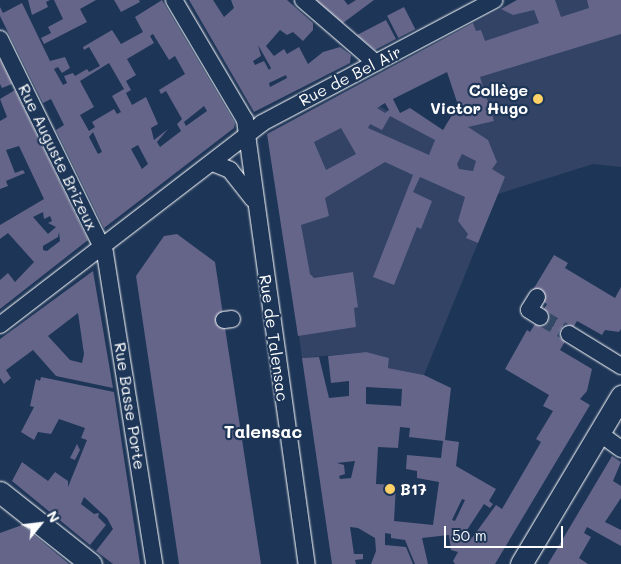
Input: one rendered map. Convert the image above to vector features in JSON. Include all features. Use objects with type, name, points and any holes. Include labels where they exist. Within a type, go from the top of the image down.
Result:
[{"type":"main road","points":[[521,564],[621,396]]},
{"type":"main road","points":[[0,492],[91,564]]},
{"type":"street","name":"Rue de Talensac","points":[[174,0],[245,120],[307,564]]},
{"type":"street","points":[[303,0],[376,63]]},
{"type":"street","name":"Rue de Bel Air","points":[[0,325],[103,248],[272,116],[494,0]]},
{"type":"street","name":"Rue Auguste Brizeux","points":[[0,39],[103,248]]},
{"type":"street","points":[[213,163],[230,170],[255,200]]},
{"type":"street","name":"Rue Basse Porte","points":[[103,248],[120,336],[154,564]]},
{"type":"street","points":[[569,334],[621,366]]},
{"type":"street","points":[[599,433],[621,449]]},
{"type":"shaded area","points":[[517,0],[621,0],[621,167],[593,164],[498,194],[424,375],[388,368],[389,358],[365,352],[302,358],[274,150],[365,98],[450,146],[458,105],[439,42]]},
{"type":"building","points":[[28,0],[50,0],[46,2],[48,7],[32,15]]},
{"type":"building","points":[[54,0],[96,0],[80,9],[87,22],[44,44],[41,38],[51,33],[48,27],[63,19]]},
{"type":"building","points":[[114,0],[139,0],[140,2],[121,12]]},
{"type":"building","points":[[162,0],[235,123],[234,128],[104,228],[56,130],[64,125],[51,99],[43,103],[0,16],[0,7],[3,13],[22,3],[50,61],[65,57],[70,68],[62,73],[58,67],[54,69],[63,85],[67,83],[64,76],[73,73],[75,76],[87,69],[89,72],[100,66],[89,47],[84,50],[83,47],[112,30],[121,44],[143,32],[135,17]],"holes":[[[153,34],[169,60],[175,56],[185,74],[159,90],[161,94],[166,91],[182,119],[177,124],[181,131],[160,147],[157,142],[168,129],[154,140],[151,128],[158,124],[146,97],[132,105],[126,93],[131,90],[126,81],[136,75],[127,59],[154,43],[150,36]],[[109,63],[124,89],[112,96],[121,112],[117,114],[114,109],[92,122],[95,127],[89,131],[80,115],[94,107],[80,81]],[[204,106],[207,111],[186,126],[184,122]],[[93,132],[102,152],[98,154],[89,137]],[[138,145],[148,164],[142,169],[131,149]]]},
{"type":"building","points":[[189,0],[213,0],[224,17],[234,8],[231,0],[287,0],[313,23],[313,30],[303,41],[293,32],[287,35],[280,30],[266,46],[274,56],[284,49],[287,54],[299,47],[308,64],[323,52],[340,47],[351,55],[350,63],[254,112]],"holes":[[[258,45],[271,68],[269,70],[264,61],[255,65],[253,61],[261,56]],[[286,75],[287,78],[270,87],[269,83]]]},
{"type":"building","points":[[316,0],[344,0],[348,5],[356,0],[374,0],[343,23]]},
{"type":"building","points":[[517,0],[555,0],[561,17],[589,8],[587,0],[621,0],[621,34],[480,77],[494,121],[468,127],[488,140],[497,162],[492,169],[505,177],[478,243],[466,238],[468,234],[458,221],[465,197],[420,177],[413,192],[432,201],[421,229],[417,227],[394,285],[373,277],[413,175],[385,162],[325,198],[329,216],[301,225],[310,274],[314,278],[353,272],[358,307],[354,308],[356,327],[298,336],[267,134],[473,23],[476,31],[481,30],[485,41],[539,23],[534,10],[513,15],[501,9]],"holes":[[[447,72],[458,105],[443,130],[410,108],[400,113],[393,99]],[[385,103],[389,110],[385,113],[377,108]],[[390,116],[435,140],[429,155],[368,128],[370,124],[382,130]],[[341,128],[356,154],[326,170],[314,142]],[[462,154],[476,161],[473,171],[459,169],[457,164]]]},
{"type":"building","points":[[404,7],[415,29],[398,38],[387,16]]},
{"type":"building","points":[[386,20],[396,39],[375,50],[357,35]]},
{"type":"building","points":[[0,60],[12,84],[2,88],[0,84]]},
{"type":"building","points":[[15,90],[88,240],[0,309],[0,280],[8,273],[15,282],[34,262],[8,233],[0,239],[0,225],[44,199],[19,146],[6,150],[15,173],[23,170],[25,173],[6,181],[8,186],[0,189],[0,121],[7,117],[0,99]],"holes":[[[43,212],[44,219],[50,216],[52,221],[48,223],[56,227],[48,234],[33,217]],[[59,232],[60,241],[47,251],[43,250],[43,246],[58,237]]]},
{"type":"building","points":[[177,234],[215,262],[261,564],[179,564],[136,276],[164,236]]},
{"type":"building","points":[[554,255],[568,263],[565,268],[615,298],[621,287],[621,329],[619,332],[605,330],[602,335],[577,321],[560,350],[592,369],[587,391],[580,399],[590,405],[495,564],[455,564],[453,561],[458,552],[451,550],[449,535],[422,538],[428,564],[415,564],[405,540],[391,538],[391,534],[385,533],[385,545],[406,547],[413,564],[371,564],[376,551],[375,538],[358,528],[350,527],[354,554],[363,554],[363,559],[355,560],[356,564],[332,564],[302,358],[319,357],[329,398],[349,396],[349,381],[331,383],[328,356],[366,352],[389,358],[388,368],[424,375],[451,388],[445,440],[459,442],[456,466],[496,489],[489,501],[493,504],[490,508],[484,504],[465,533],[472,538],[496,505],[502,509],[541,442],[536,439],[553,411],[543,406],[549,395],[505,369],[527,330],[530,332],[547,304],[531,293]],"holes":[[[366,387],[402,389],[401,406],[366,404]],[[400,427],[410,428],[409,437],[443,441],[441,458],[407,455],[406,469],[417,471],[417,478],[439,482],[433,525],[394,521],[396,485],[376,484],[378,447],[398,448]],[[355,461],[351,478],[340,479],[339,476],[345,474],[344,465],[337,463]],[[462,499],[465,500],[455,521],[452,520]]]},
{"type":"building","points":[[93,271],[113,388],[56,376],[33,350],[6,370],[11,378],[4,384],[0,378],[0,339]],"holes":[[[78,313],[84,354],[82,363],[70,360],[48,336]]]},
{"type":"building","points":[[41,377],[114,392],[140,564],[113,564],[96,551],[113,529],[107,518],[84,497],[81,504],[94,514],[99,513],[98,517],[106,525],[90,545],[12,481],[22,462],[48,481],[55,472],[68,481],[68,487],[87,440],[81,438],[85,428],[59,419],[51,434],[38,432],[34,440],[21,432],[34,407],[30,406],[36,379],[40,381]]},
{"type":"building","points":[[77,444],[80,450],[75,460],[70,458]]},
{"type":"building","points":[[612,456],[621,462],[613,481],[621,486],[621,498],[605,522],[621,530],[621,546],[587,527],[584,533],[591,537],[579,558],[588,564],[548,564]]},
{"type":"building","points":[[22,525],[69,564],[0,564],[0,533]]},
{"type":"tunnel","points":[[540,317],[569,334]]},
{"type":"place","name":"Collège Victor Hugo","points":[[538,99]]},
{"type":"place","name":"B17","points":[[390,489]]},
{"type":"district","name":"Talensac","points":[[263,431]]}]
